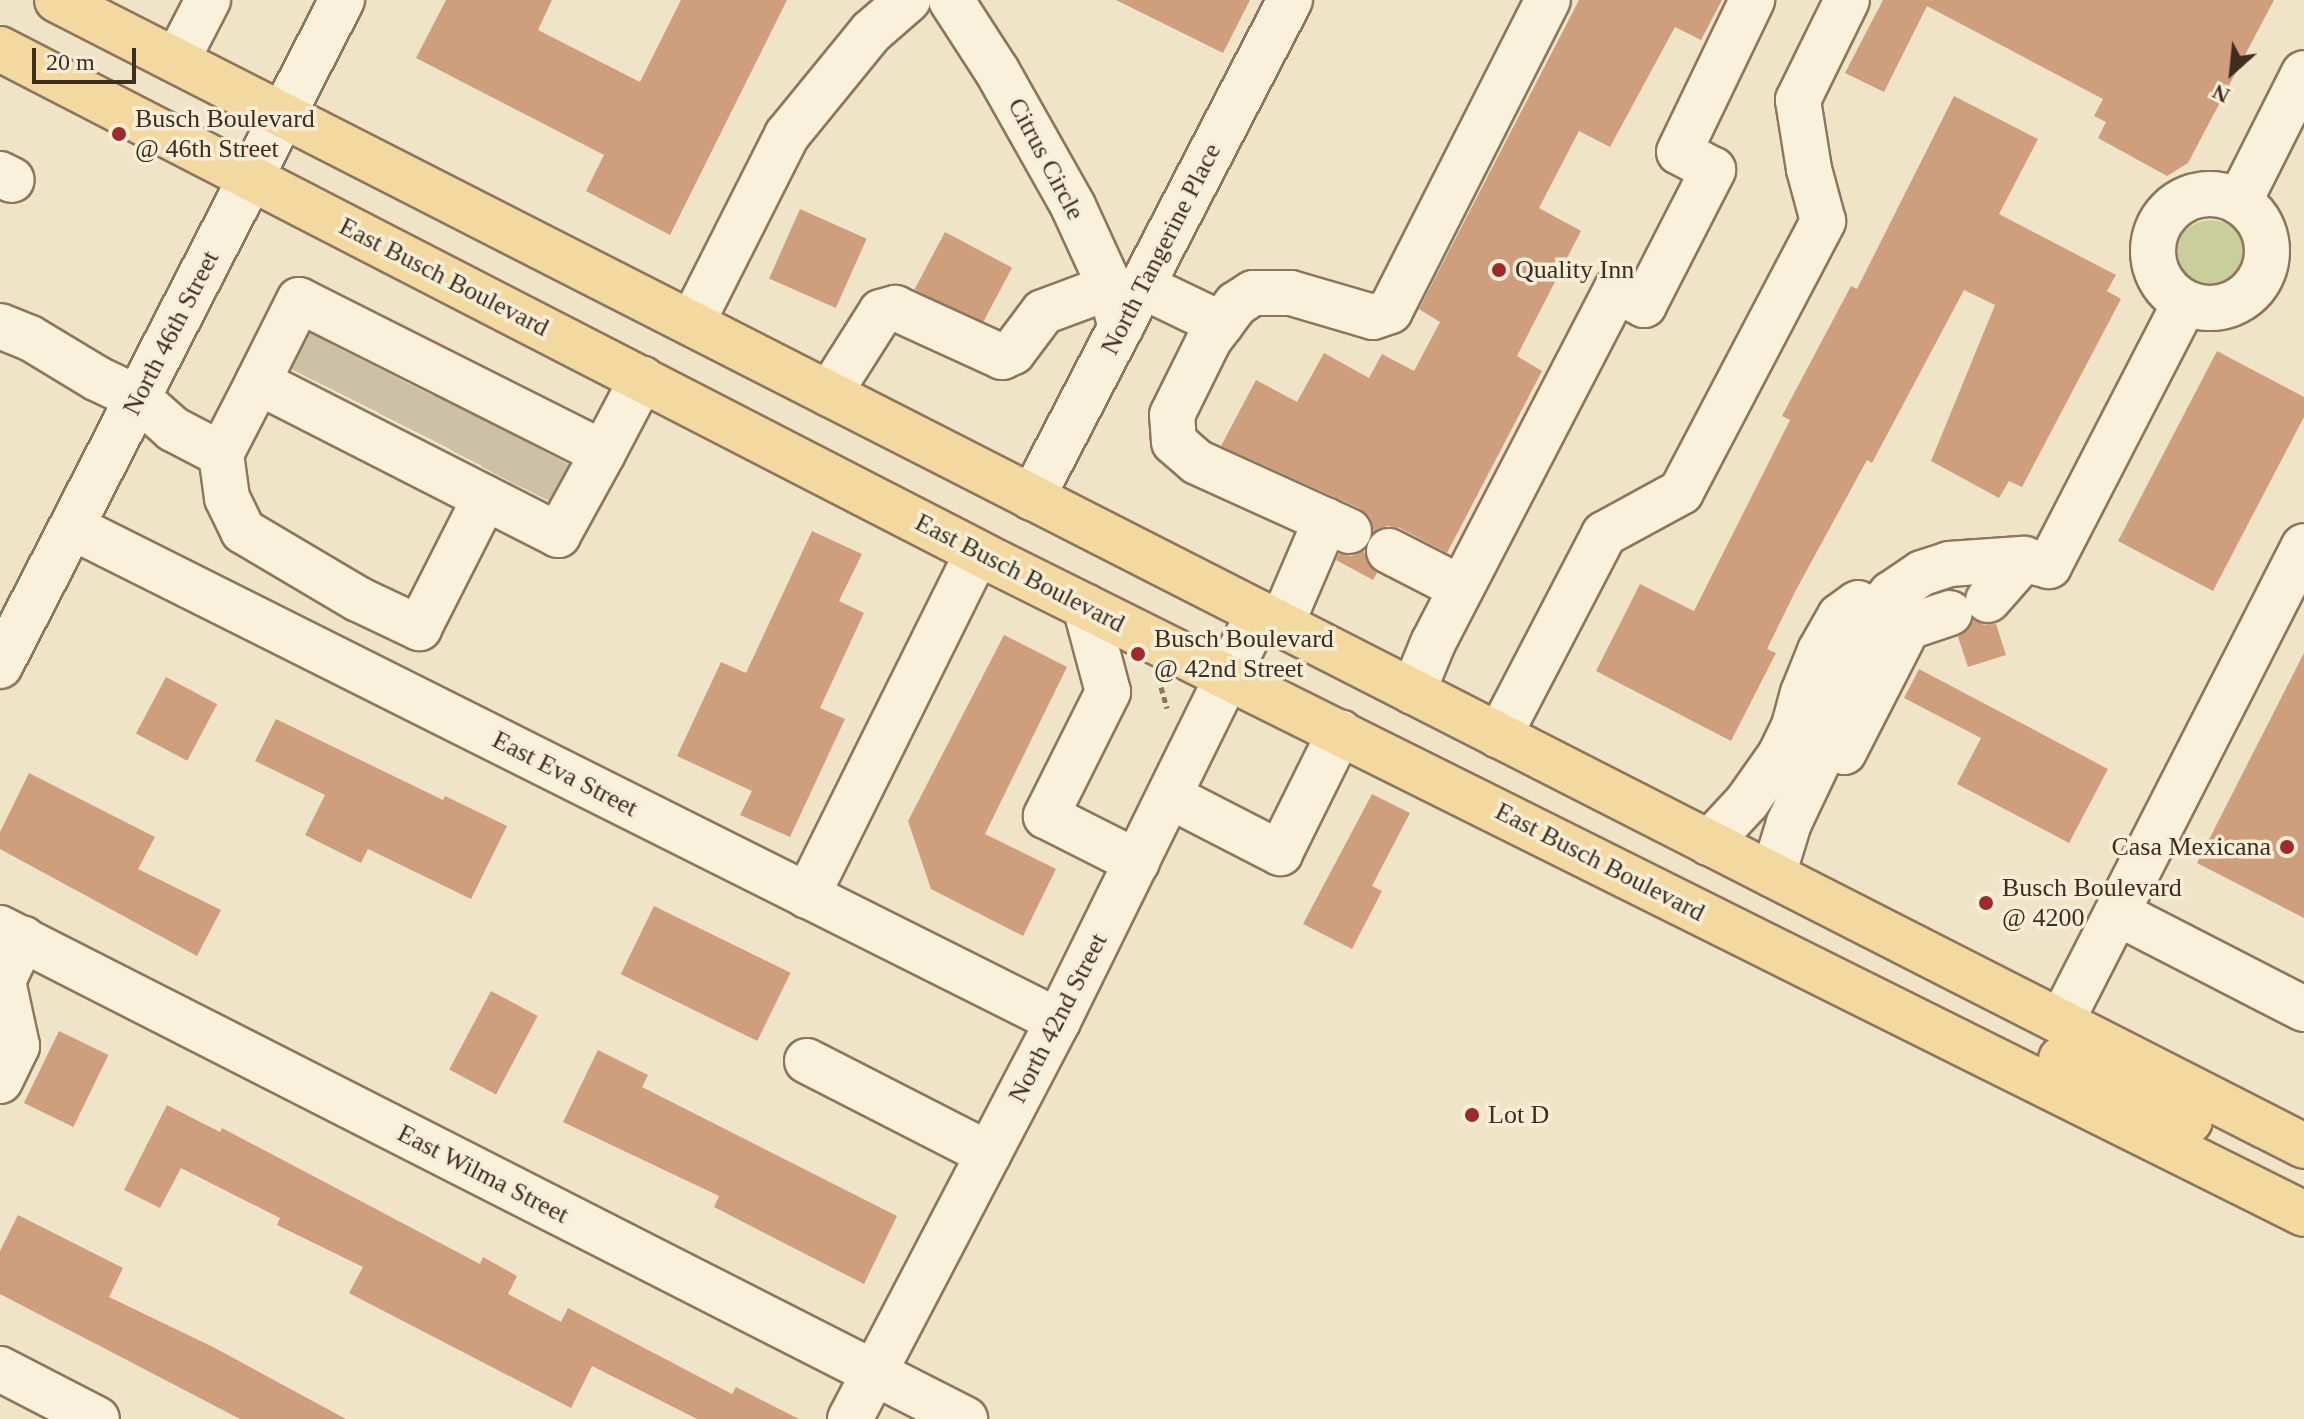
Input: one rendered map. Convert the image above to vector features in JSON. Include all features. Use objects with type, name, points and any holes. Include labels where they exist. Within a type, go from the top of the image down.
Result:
[{"type":"main road","points":[[57,0],[2304,1146]]},
{"type":"main road","name":"East Busch Boulevard","points":[[0,49],[252,176],[977,553],[2304,1214]]},
{"type":"main road","points":[[1950,1036],[2051,1054],[2289,1167],[2304,1166]]},
{"type":"street","points":[[177,60],[208,0]]},
{"type":"street","name":"North 46th Street","points":[[0,666],[342,0]]},
{"type":"street","points":[[692,323],[787,135],[871,32],[908,0]]},
{"type":"street","name":"Citrus Circle","points":[[951,0],[997,71],[1124,300]]},
{"type":"street","name":"North Tangerine Place","points":[[1032,498],[1124,300],[1290,0]]},
{"type":"street","points":[[829,394],[881,312],[895,308],[1002,357],[1013,352],[1043,312],[1124,300],[1221,324],[1236,304],[1253,293],[1291,293],[1373,317],[1390,311],[1548,0]]},
{"type":"street","points":[[1413,692],[1461,588],[1616,290],[1644,305],[1713,170],[1679,152],[1752,0]]},
{"type":"street","points":[[1499,736],[1604,534],[1681,492],[1823,221],[1809,169],[1798,100],[1847,0]]},
{"type":"street","points":[[2239,202],[2302,84]]},
{"type":"street","points":[[2203,195],[2221,195],[2239,202],[2259,222],[2268,250],[2265,269],[2256,287],[2241,300],[2223,307],[2204,308],[2185,303],[2170,292],[2156,269],[2153,242],[2159,224],[2170,209],[2203,195]]},
{"type":"street","points":[[1773,875],[1820,740],[1869,621],[1891,594],[1922,573],[1949,564],[2024,559],[2049,566],[2185,303]]},
{"type":"street","name":"North 42nd Street","points":[[850,1419],[1058,1021],[1229,677],[1338,526],[1197,462],[1174,442],[1172,415],[1196,363],[1221,324]]},
{"type":"street","points":[[0,326],[30,338],[98,379],[138,398],[173,429],[221,454],[420,416],[603,453]]},
{"type":"street","points":[[420,416],[558,535],[642,379]]},
{"type":"street","points":[[221,454],[227,498],[243,531],[358,599],[419,628],[420,416]]},
{"type":"street","name":"East Eva Street","points":[[72,527],[1058,1021]]},
{"type":"street","points":[[2061,1022],[2117,913],[2289,612],[2304,546]]},
{"type":"street","points":[[1389,551],[1461,588]]},
{"type":"street","points":[[807,896],[977,553]]},
{"type":"street","points":[[1709,843],[1756,790],[1820,740],[1908,627],[1969,607],[2024,559]]},
{"type":"street","points":[[1891,594],[1905,611],[1899,640]]},
{"type":"street","points":[[1085,606],[1108,692],[1046,816],[1137,862]]},
{"type":"street","points":[[1171,797],[1280,853],[1340,732]]},
{"type":"street","points":[[2117,913],[2304,1009]]},
{"type":"street","points":[[0,1081],[17,1046],[3,981],[11,934]]},
{"type":"street","name":"East Wilma Street","points":[[11,934],[965,1419]]},
{"type":"street","points":[[807,1061],[989,1154]]},
{"type":"street","points":[[0,1369],[97,1419]]},
{"type":"green space","points":[[2218,220],[2237,230],[2245,242],[2245,270],[2237,282],[2225,290],[2204,292],[2185,282],[2177,270],[2175,249],[2185,230],[2197,222]]},
{"type":"building","points":[[446,0],[552,0],[538,30],[640,82],[681,0],[787,0],[670,235],[586,191],[604,155],[416,58]]},
{"type":"building","points":[[1116,0],[1250,0],[1223,53]]},
{"type":"building","name":"Quality Inn","points":[[1579,0],[1722,0],[1701,40],[1675,27],[1610,147],[1579,131],[1539,208],[1581,231],[1517,356],[1542,371],[1447,553],[1400,528],[1387,526],[1373,532],[1370,517],[1359,508],[1221,446],[1256,380],[1297,402],[1324,353],[1369,378],[1382,354],[1414,371],[1440,322],[1419,309]]},
{"type":"building","points":[[1883,0],[2274,0],[2188,163],[2167,176],[2098,138],[2106,122],[2094,116],[2103,99],[1927,6],[1884,92],[1845,73]]},
{"type":"building","points":[[1954,96],[2038,139],[1999,214],[2116,275],[2107,291],[2121,299],[2022,487],[2009,481],[1999,498],[1931,461],[1995,305],[1964,290],[1872,463],[1867,460],[1796,590],[1767,649],[1776,653],[1731,741],[1596,671],[1640,584],[1694,611],[1790,420],[1782,416],[1851,286],[1857,289]]},
{"type":"building","points":[[800,209],[867,239],[836,308],[769,278]]},
{"type":"building","points":[[945,232],[1012,268],[982,325],[914,289]]},
{"type":"building","points":[[2217,351],[2304,397],[2304,417],[2213,591],[2118,541]]},
{"type":"building","points":[[812,531],[862,554],[839,601],[864,613],[820,708],[845,719],[790,837],[740,815],[752,791],[677,756],[721,662],[746,673]]},
{"type":"building","points":[[1364,551],[1368,564],[1377,573],[1373,580],[1336,560],[1339,554],[1352,556]]},
{"type":"building","points":[[1974,620],[1984,625],[1996,624],[2006,655],[1968,667],[1958,637],[1968,630]]},
{"type":"building","points":[[1004,635],[1067,667],[985,834],[1056,869],[1023,936],[931,889],[908,821]]},
{"type":"building","points":[[2304,653],[2304,918],[2197,863]]},
{"type":"building","points":[[1919,669],[2108,769],[2069,843],[1957,784],[1981,738],[1904,698]]},
{"type":"building","points":[[166,677],[217,704],[187,761],[136,734]]},
{"type":"building","points":[[276,719],[443,800],[445,796],[507,826],[471,899],[368,849],[361,863],[305,835],[325,795],[255,761]]},
{"type":"building","points":[[29,773],[155,837],[138,869],[221,910],[197,956],[0,849],[0,832]]},
{"type":"building","points":[[1372,794],[1410,813],[1372,886],[1382,891],[1352,949],[1303,924]]},
{"type":"building","points":[[654,906],[791,973],[757,1041],[621,974]]},
{"type":"building","points":[[491,991],[538,1016],[496,1094],[449,1070]]},
{"type":"building","points":[[59,1031],[108,1055],[73,1127],[24,1103]]},
{"type":"building","points":[[598,1050],[648,1075],[642,1087],[897,1216],[864,1284],[714,1207],[719,1196],[563,1122]]},
{"type":"building","points":[[167,1105],[220,1132],[222,1128],[480,1264],[483,1257],[517,1276],[508,1294],[561,1322],[568,1308],[732,1394],[736,1387],[799,1419],[697,1419],[592,1366],[571,1408],[349,1293],[363,1267],[277,1225],[280,1218],[181,1168],[160,1208],[124,1190]]},
{"type":"building","points":[[18,1215],[123,1268],[109,1297],[213,1347],[346,1419],[240,1419],[0,1294],[0,1251]]},
{"type":"tunnel","points":[[295,371],[314,335]]},
{"type":"tunnel","points":[[323,385],[341,349]]},
{"type":"tunnel","points":[[361,404],[379,368]]},
{"type":"tunnel","points":[[398,423],[416,387]]},
{"type":"tunnel","points":[[434,441],[453,404]]},
{"type":"tunnel","points":[[470,460],[489,423]]},
{"type":"tunnel","points":[[501,477],[521,439]]},
{"type":"tunnel","points":[[533,493],[552,456]]},
{"type":"place","name":"Busch Boulevard @ 46th Street","points":[[119,134]]},
{"type":"place","name":"Quality Inn","points":[[1499,270]]},
{"type":"place","name":"Busch Boulevard @ 42nd Street","points":[[1138,654]]},
{"type":"place","name":"Casa Mexicana","points":[[2287,847]]},
{"type":"place","name":"Busch Boulevard @ 4200","points":[[1986,903]]},
{"type":"place","name":"Lot D","points":[[1472,1115]]}]
